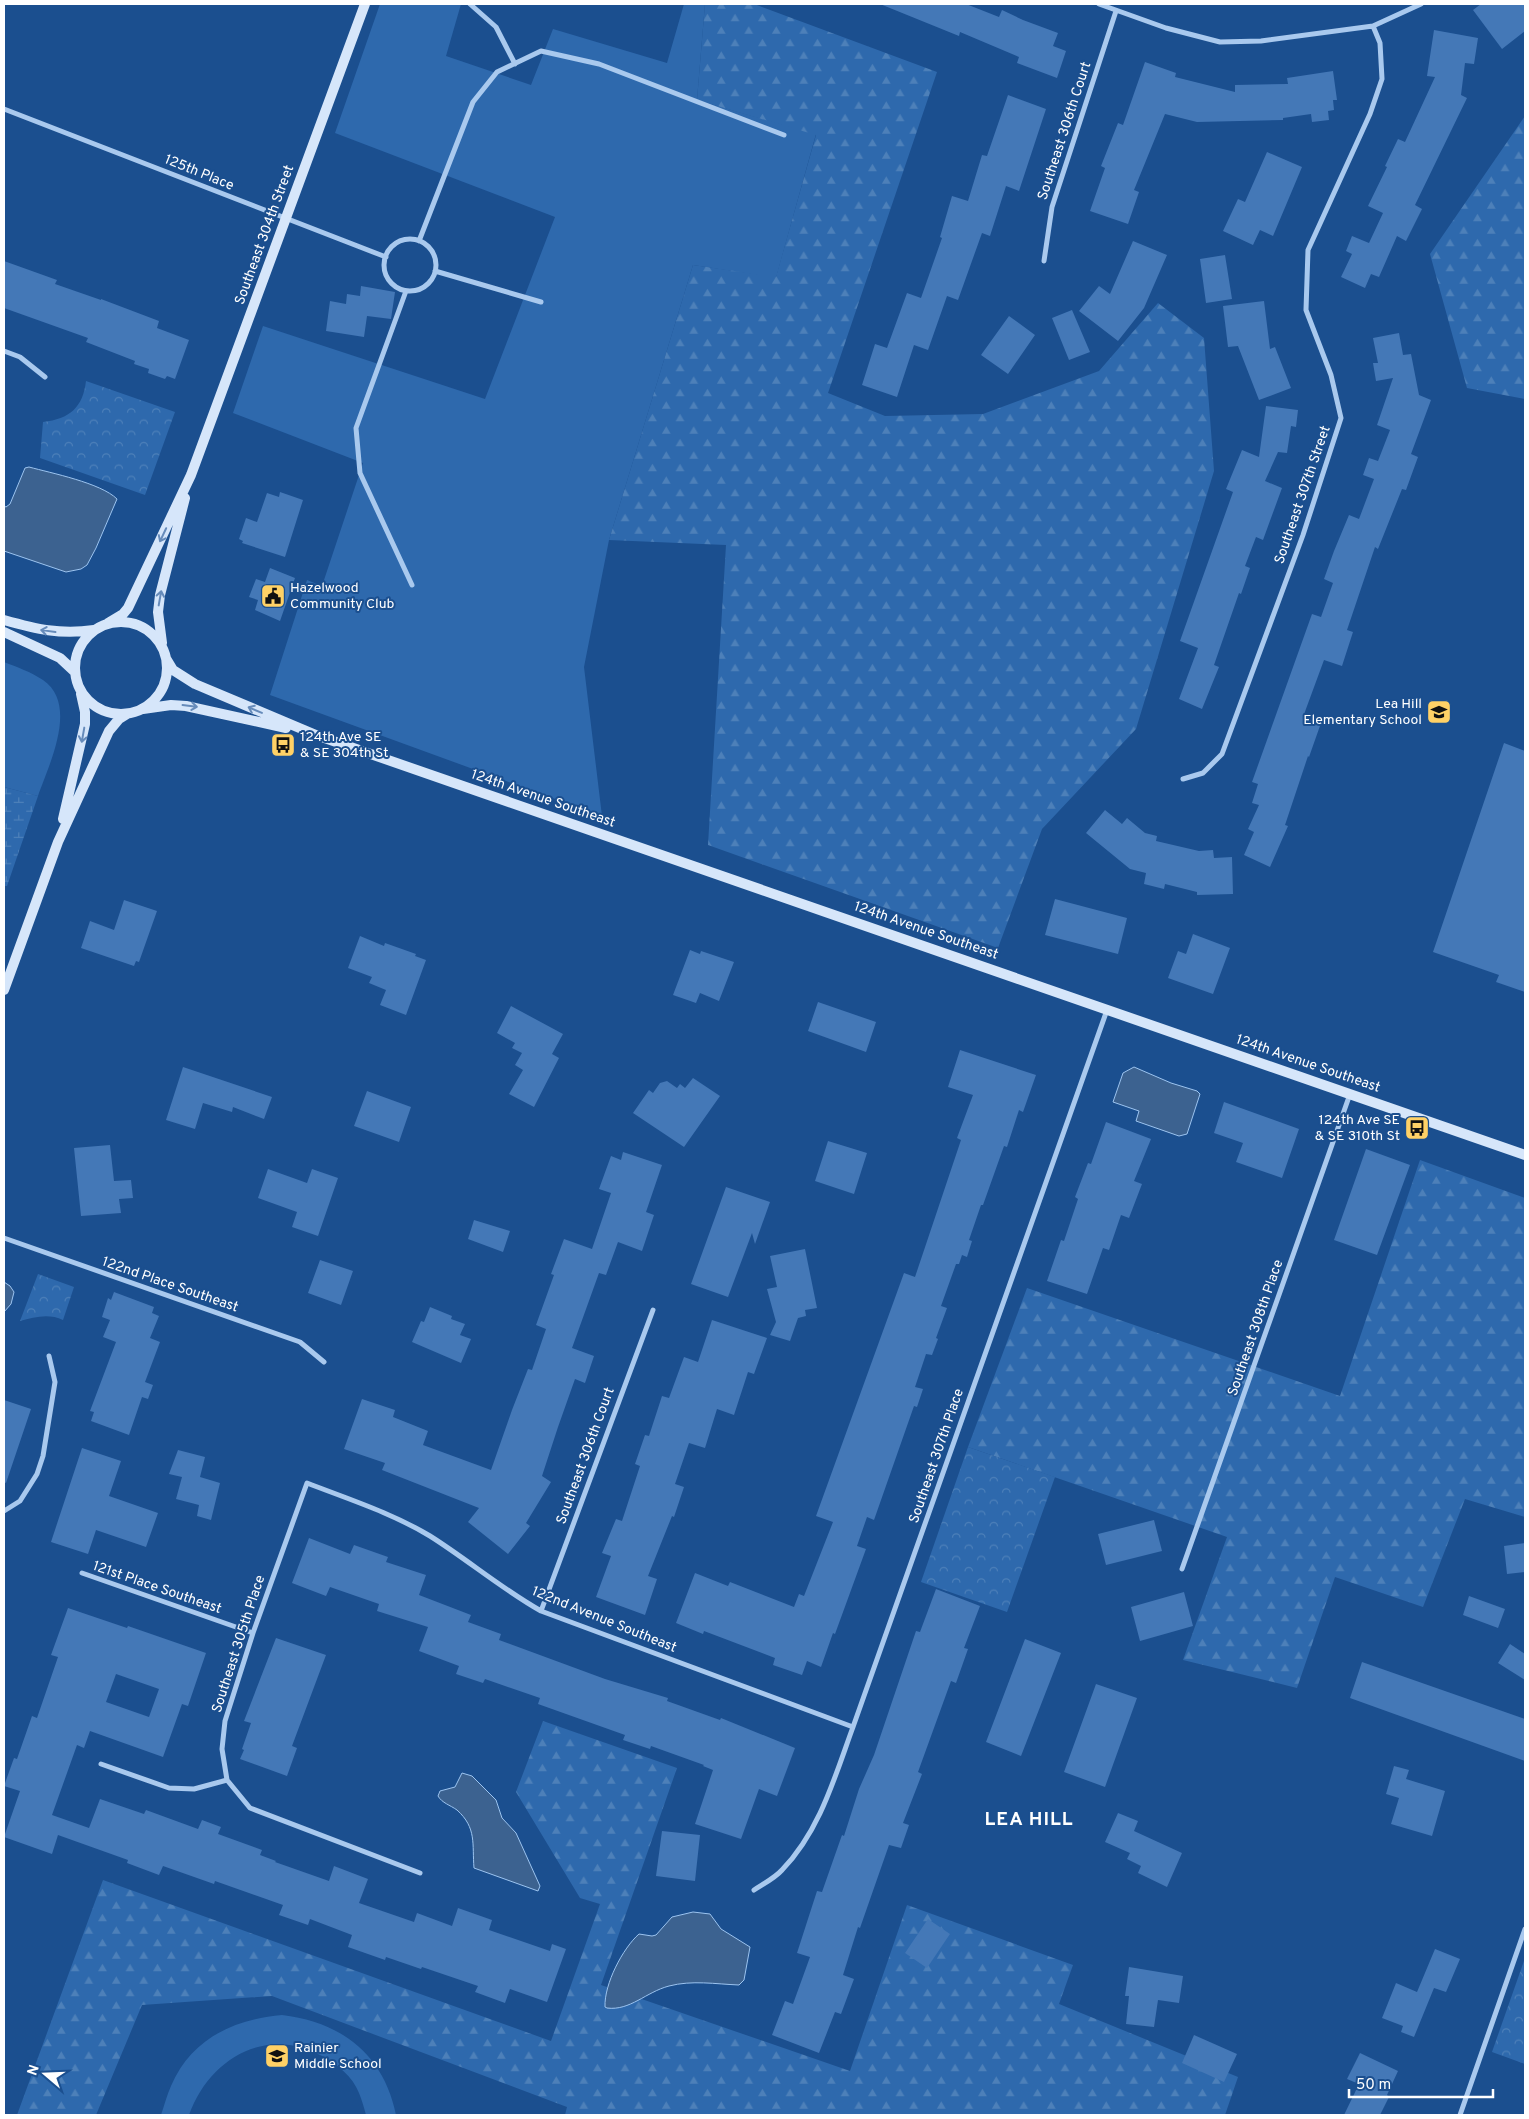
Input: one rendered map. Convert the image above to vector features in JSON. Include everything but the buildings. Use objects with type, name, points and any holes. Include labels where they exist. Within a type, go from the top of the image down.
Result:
[{"type":"street","name":"Southeast 304th Street","points":[[108,623],[123,614],[128,608],[191,475],[365,4]]},
{"type":"street","points":[[470,4],[496,28],[515,64]]},
{"type":"street","points":[[1099,4],[1166,28],[1220,42],[1260,41],[1373,26],[1421,4]]},
{"type":"street","name":"Southeast 306th Court","points":[[1044,261],[1052,207],[1116,11]]},
{"type":"street","name":"Southeast 307th Street","points":[[1183,779],[1203,773],[1222,754],[1303,535],[1341,418],[1331,375],[1306,310],[1308,250],[1370,114],[1382,79],[1380,43],[1373,26]]},
{"type":"street","points":[[419,241],[472,102],[497,72],[541,51],[599,64],[784,135]]},
{"type":"street","name":"125th Place","points":[[4,110],[386,257]]},
{"type":"street","points":[[402,241],[419,241],[432,251],[435,259],[435,271],[430,282],[423,288],[415,291],[397,288],[390,282],[384,266],[389,250],[402,241]]},
{"type":"street","points":[[435,271],[541,302]]},
{"type":"street","points":[[406,291],[356,428],[360,474],[412,585]]},
{"type":"street","points":[[4,351],[20,357],[45,377]]},
{"type":"street","name":"Southeast 304th Street","points":[[162,646],[158,618],[160,595],[191,475]]},
{"type":"street","points":[[4,620],[37,630],[59,633],[94,630]]},
{"type":"street","points":[[4,990],[58,842],[109,731],[119,719],[142,710],[154,701],[162,689],[167,675],[167,660],[162,646],[152,633],[139,625],[124,621],[108,623],[94,630],[82,642],[76,656],[75,672],[85,712],[85,724],[58,842]]},
{"type":"street","points":[[4,632],[60,658],[75,672]]},
{"type":"street","name":"124th Avenue Southeast","points":[[167,660],[173,670],[194,684],[316,735],[1107,1008],[1525,1155]]},
{"type":"street","points":[[79,688],[87,700],[99,709],[113,714],[128,714]]},
{"type":"street","name":"124th Avenue Southeast","points":[[142,710],[172,705],[203,708],[316,735]]},
{"type":"street","name":"Southeast 307th Place","points":[[754,1890],[781,1872],[794,1857],[817,1822],[853,1727],[1107,1008]]},
{"type":"street","name":"Southeast 308th Place","points":[[1182,1569],[1350,1094]]},
{"type":"street","name":"122nd Place Southeast","points":[[4,1238],[300,1342],[324,1362]]},
{"type":"street","name":"Southeast 306th Court","points":[[541,1611],[653,1310]]},
{"type":"street","points":[[6,1510],[20,1501],[30,1487],[43,1456],[55,1382],[49,1356]]},
{"type":"street","name":"122nd Avenue Southeast","points":[[307,1483],[401,1520],[430,1536],[541,1611],[853,1727]]},
{"type":"street","name":"Southeast 305th Place","points":[[227,1780],[222,1749],[225,1721],[253,1633],[307,1483]]},
{"type":"street","name":"121st Place Southeast","points":[[82,1574],[253,1633]]},
{"type":"street","points":[[101,1764],[169,1788],[194,1789],[227,1780],[250,1808],[420,1872]]},
{"type":"street","points":[[1460,2115],[1525,1929]]},
{"type":"green space","points":[[380,4],[461,4],[446,56],[531,85],[553,29],[667,63],[684,4],[705,4],[697,100],[816,134],[776,278],[693,265],[609,540],[584,667],[602,816],[270,695],[307,580],[322,586],[363,463],[233,413],[263,326],[485,399],[555,217],[335,133]]},
{"type":"green space","points":[[705,4],[754,4],[937,72],[828,393],[885,416],[983,414],[1099,371],[1158,303],[1204,338],[1214,471],[1136,729],[1042,829],[998,948],[708,845],[726,545],[609,540],[693,265],[776,277],[816,135],[697,100]]},
{"type":"green space","points":[[1525,116],[1525,399],[1467,388],[1430,254]]},
{"type":"green space","points":[[86,381],[175,412],[145,495],[40,458],[43,422],[61,418],[74,410],[82,398]]},
{"type":"green space","points":[[4,662],[43,680],[54,691],[59,704],[58,735],[38,796],[4,787]]},
{"type":"green space","points":[[4,787],[38,796],[7,886],[4,886]]},
{"type":"green space","points":[[1420,1160],[1525,1198],[1525,1517],[1465,1499],[1423,1607],[1335,1577],[1297,1688],[1183,1660],[1227,1537],[968,1447],[1027,1288],[1340,1396]]},
{"type":"green space","points":[[38,1274],[74,1287],[63,1320],[47,1316],[20,1321]]},
{"type":"green space","points":[[968,1447],[1055,1477],[1007,1612],[921,1582]]},
{"type":"green space","points":[[543,1721],[677,1768],[601,1985],[850,2071],[907,1905],[1073,1965],[1059,2004],[1238,2077],[1225,2115],[565,2115],[567,2107],[272,1996],[142,2005],[96,2115],[17,2115],[103,1880],[551,2041],[600,1904],[580,1898],[516,1792]]},
{"type":"green space","points":[[1525,1958],[1525,2064],[1492,2052]]},
{"type":"green space","points":[[282,2015],[323,2025],[357,2045],[382,2075],[396,2115],[366,2115],[356,2087],[349,2076],[339,2067],[322,2056],[301,2047],[280,2044],[261,2046],[242,2053],[225,2064],[210,2078],[198,2095],[189,2115],[161,2115],[170,2089],[180,2070],[202,2044],[216,2034],[247,2021]]},
{"type":"shaded area","points":[[29,467],[88,483],[110,493],[117,499],[96,548],[87,565],[81,569],[66,572],[4,551],[4,506],[6,507],[10,504],[25,468]]},
{"type":"shaded area","points":[[1134,1067],[1171,1083],[1197,1091],[1200,1094],[1187,1134],[1179,1136],[1136,1121],[1139,1111],[1113,1102],[1123,1073]]},
{"type":"shaded area","points":[[4,1282],[14,1292],[11,1304],[4,1312]]},
{"type":"shaded area","points":[[462,1773],[472,1776],[496,1800],[502,1818],[516,1833],[540,1886],[538,1891],[474,1868],[472,1837],[468,1823],[457,1810],[438,1796],[440,1791],[455,1787]]},
{"type":"shaded area","points":[[693,1912],[710,1914],[721,1929],[750,1947],[744,1980],[739,1985],[678,1984],[661,1989],[623,2007],[605,2007],[611,1977],[621,1957],[633,1940],[639,1934],[656,1935],[672,1917]]},
{"type":"place","name":"Hazelwood Community Club","points":[[273,596]]},
{"type":"place","name":"Lea Hill Elementary School","points":[[1439,712]]},
{"type":"place","name":"124th Ave SE & SE 304th St","points":[[283,745]]},
{"type":"place","name":"124th Ave SE & SE 310th St","points":[[1417,1128]]},
{"type":"place","name":"Rainier Middle School","points":[[277,2056]]},
{"type":"district","name":"LEA HILL","points":[[1029,1820]]}]
